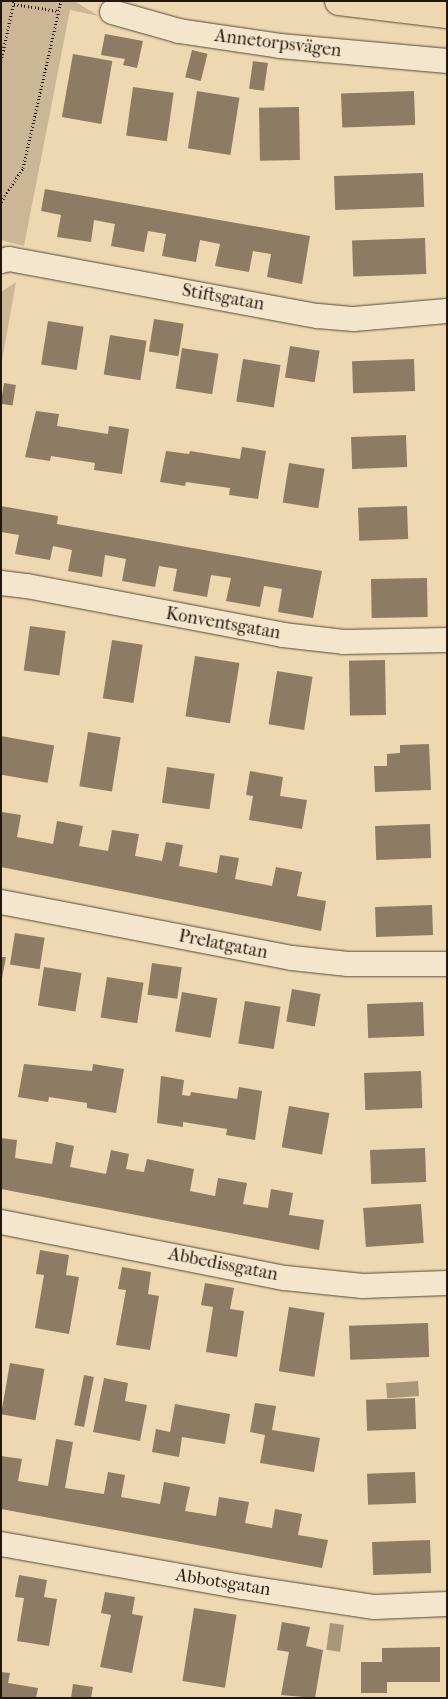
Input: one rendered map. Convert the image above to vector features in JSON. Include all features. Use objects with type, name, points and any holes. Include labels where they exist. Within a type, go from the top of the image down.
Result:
[{"type":"main road","points":[[345,2],[447,14]]},
{"type":"street","name":"Annetorpsvägen","points":[[112,12],[179,31],[280,46],[447,61]]},
{"type":"street","name":"Stiftsgatan","points":[[1,261],[9,259],[318,316],[354,319],[447,312]]},
{"type":"street","name":"Konventsgatan","points":[[1,584],[27,586],[283,635],[344,642],[447,640]]},
{"type":"street","name":"Prelatgatan","points":[[1,902],[292,958],[348,964],[447,964]]},
{"type":"street","name":"Abbedissgatan","points":[[1,1222],[285,1278],[363,1286],[447,1283]]},
{"type":"street","name":"Abbotsgatan","points":[[1,1544],[242,1587],[375,1607],[447,1604]]},
{"type":"path","points":[[1,202],[23,168],[61,1]]},
{"type":"path","points":[[1,61],[14,3],[58,11]]},
{"type":"shaded area","points":[[1,1],[74,1],[99,16],[70,10],[24,246],[1,240]]},
{"type":"shaded area","points":[[16,282],[1,366],[1,292]]},
{"type":"shaded area","points":[[418,1381],[419,1396],[387,1398],[386,1383]]},
{"type":"shaded area","points":[[330,1623],[344,1625],[340,1652],[326,1650]]},
{"type":"building","points":[[105,34],[143,41],[137,68],[123,65],[125,59],[101,55]]},
{"type":"building","points":[[192,50],[208,54],[201,81],[185,77]]},
{"type":"building","points":[[73,54],[112,61],[101,124],[62,117]]},
{"type":"building","points":[[253,61],[268,63],[264,91],[249,89]]},
{"type":"building","points":[[133,87],[174,93],[167,141],[126,136]]},
{"type":"building","points":[[197,91],[239,98],[230,155],[188,148]]},
{"type":"building","points":[[414,91],[415,125],[342,128],[341,94]]},
{"type":"building","points":[[299,107],[300,160],[260,161],[259,108]]},
{"type":"building","points":[[423,173],[424,207],[335,210],[334,176]]},
{"type":"building","points":[[45,189],[310,236],[302,284],[267,277],[271,254],[253,251],[249,272],[215,266],[220,244],[200,240],[196,262],[162,256],[166,234],[148,231],[144,252],[111,246],[115,224],[94,220],[91,242],[57,237],[61,215],[41,211]]},
{"type":"building","points":[[425,238],[426,274],[353,277],[352,241]]},
{"type":"building","points":[[154,319],[184,324],[178,356],[149,352]]},
{"type":"building","points":[[48,321],[84,327],[77,370],[41,364]]},
{"type":"building","points":[[110,335],[147,341],[140,380],[104,375]]},
{"type":"building","points":[[290,346],[320,351],[315,382],[285,378]]},
{"type":"building","points":[[182,348],[219,354],[212,394],[176,388]]},
{"type":"building","points":[[243,359],[281,365],[274,407],[236,401]]},
{"type":"building","points":[[414,359],[415,391],[353,393],[352,361]]},
{"type":"building","points":[[4,383],[16,385],[13,406],[1,404]]},
{"type":"building","points":[[36,411],[59,414],[57,426],[108,434],[109,426],[129,429],[122,474],[94,470],[95,463],[51,456],[50,461],[25,457]]},
{"type":"building","points":[[406,435],[407,467],[352,469],[351,437]]},
{"type":"building","points":[[242,447],[266,451],[258,499],[229,495],[230,488],[186,482],[185,486],[160,482],[166,451],[189,454],[190,451],[240,459]]},
{"type":"building","points":[[289,463],[325,469],[318,508],[283,503]]},
{"type":"building","points":[[1,506],[58,516],[57,524],[322,571],[313,618],[278,612],[282,589],[264,586],[260,607],[226,601],[231,578],[211,575],[207,597],[173,591],[177,569],[159,566],[155,587],[122,581],[126,559],[105,555],[102,577],[68,571],[72,550],[53,546],[50,560],[15,554],[19,535],[1,532]]},
{"type":"building","points":[[407,506],[408,539],[359,541],[358,508]]},
{"type":"building","points":[[427,578],[428,617],[372,618],[371,579]]},
{"type":"building","points":[[30,626],[66,631],[59,676],[24,671]]},
{"type":"building","points":[[112,640],[143,645],[133,703],[103,698]]},
{"type":"building","points":[[195,656],[239,663],[230,723],[185,716]]},
{"type":"building","points":[[385,660],[386,715],[350,716],[349,661]]},
{"type":"building","points":[[277,671],[313,677],[304,730],[269,724]]},
{"type":"building","points":[[88,732],[121,737],[112,791],[79,786]]},
{"type":"building","points":[[1,736],[54,745],[48,783],[1,775]]},
{"type":"building","points":[[429,744],[431,790],[375,792],[374,766],[387,766],[387,754],[400,753],[400,745]]},
{"type":"building","points":[[167,767],[215,774],[210,809],[162,803]]},
{"type":"building","points":[[250,771],[283,777],[280,796],[307,800],[302,829],[249,820],[253,796],[246,795]]},
{"type":"building","points":[[2,812],[21,815],[17,837],[53,844],[57,821],[83,826],[79,846],[108,851],[112,830],[139,834],[135,856],[162,861],[166,842],[183,845],[179,866],[217,873],[220,855],[239,858],[235,879],[272,886],[276,867],[302,872],[297,896],[326,901],[321,931],[1,867]]},
{"type":"building","points":[[430,824],[431,858],[376,860],[375,826]]},
{"type":"building","points":[[432,905],[433,935],[376,937],[375,907]]},
{"type":"building","points":[[15,933],[45,938],[40,969],[10,965]]},
{"type":"building","points":[[1,957],[6,957],[2,978],[1,977]]},
{"type":"building","points":[[152,963],[182,967],[177,999],[148,995]]},
{"type":"building","points":[[44,967],[82,973],[75,1011],[38,1006]]},
{"type":"building","points":[[107,977],[144,983],[137,1023],[101,1017]]},
{"type":"building","points":[[292,989],[321,994],[315,1027],[286,1021]]},
{"type":"building","points":[[182,992],[217,998],[211,1038],[175,1031]]},
{"type":"building","points":[[245,1001],[281,1007],[274,1049],[238,1043]]},
{"type":"building","points":[[423,1002],[424,1036],[368,1038],[367,1004]]},
{"type":"building","points":[[24,1064],[92,1071],[93,1064],[124,1069],[116,1113],[87,1108],[87,1103],[49,1097],[48,1102],[18,1097]]},
{"type":"building","points":[[421,1071],[422,1108],[365,1110],[364,1073]]},
{"type":"building","points":[[161,1076],[184,1080],[182,1095],[190,1096],[191,1092],[237,1099],[239,1087],[262,1091],[255,1140],[226,1135],[227,1129],[183,1122],[183,1127],[157,1123]]},
{"type":"building","points":[[289,1106],[329,1113],[322,1154],[282,1147]]},
{"type":"building","points":[[1,1138],[17,1140],[15,1158],[52,1164],[56,1142],[74,1146],[70,1167],[106,1174],[111,1150],[129,1154],[126,1169],[144,1172],[147,1159],[194,1169],[190,1191],[215,1196],[218,1178],[247,1183],[243,1204],[268,1208],[271,1189],[293,1193],[289,1215],[324,1220],[319,1250],[1,1189]]},
{"type":"building","points":[[425,1148],[426,1182],[371,1184],[370,1150]]},
{"type":"building","points":[[421,1204],[424,1243],[366,1247],[363,1208]]},
{"type":"building","points":[[40,1250],[69,1255],[66,1275],[79,1277],[69,1334],[35,1328],[44,1275],[36,1274]]},
{"type":"building","points":[[122,1267],[151,1272],[148,1294],[159,1296],[150,1350],[116,1345],[126,1290],[118,1289]]},
{"type":"building","points":[[205,1283],[234,1288],[230,1309],[244,1311],[237,1357],[206,1352],[213,1307],[201,1305]]},
{"type":"building","points":[[289,1307],[325,1313],[314,1377],[279,1371]]},
{"type":"building","points":[[428,1323],[429,1357],[350,1360],[349,1326]]},
{"type":"building","points":[[10,1363],[44,1369],[35,1420],[1,1414]]},
{"type":"building","points":[[84,1375],[94,1377],[84,1427],[74,1425]]},
{"type":"building","points":[[104,1378],[128,1383],[125,1401],[147,1405],[140,1441],[93,1432]]},
{"type":"building","points":[[415,1398],[416,1429],[367,1431],[366,1400]]},
{"type":"building","points":[[255,1403],[276,1406],[272,1430],[320,1438],[314,1472],[260,1463],[265,1435],[250,1432]]},
{"type":"building","points":[[175,1404],[230,1414],[225,1444],[182,1437],[179,1457],[152,1452],[156,1429],[170,1432]]},
{"type":"building","points":[[56,1439],[73,1442],[65,1488],[104,1494],[108,1472],[125,1475],[121,1497],[160,1504],[164,1482],[190,1487],[185,1511],[216,1516],[219,1497],[249,1502],[245,1523],[272,1528],[275,1509],[302,1514],[298,1535],[328,1540],[322,1568],[1,1509],[1,1456],[22,1459],[18,1481],[48,1486]]},
{"type":"building","points":[[415,1472],[416,1503],[368,1505],[367,1474]]},
{"type":"building","points":[[430,1540],[431,1573],[373,1575],[372,1542]]},
{"type":"building","points":[[19,1575],[47,1580],[44,1597],[57,1599],[49,1646],[17,1641],[24,1598],[15,1597]]},
{"type":"building","points":[[105,1592],[135,1597],[132,1614],[143,1616],[132,1673],[100,1667],[111,1615],[101,1613]]},
{"type":"building","points":[[194,1608],[236,1615],[225,1688],[182,1681]]},
{"type":"building","points":[[282,1622],[310,1627],[306,1646],[323,1650],[315,1698],[281,1695],[289,1652],[277,1650]]},
{"type":"building","points":[[440,1647],[440,1682],[387,1682],[387,1693],[361,1693],[361,1662],[382,1662],[382,1648]]},
{"type":"building","points":[[1,1672],[10,1673],[8,1683],[38,1688],[36,1698],[1,1698]]},
{"type":"building","points":[[73,1684],[93,1687],[91,1698],[71,1698]]}]
